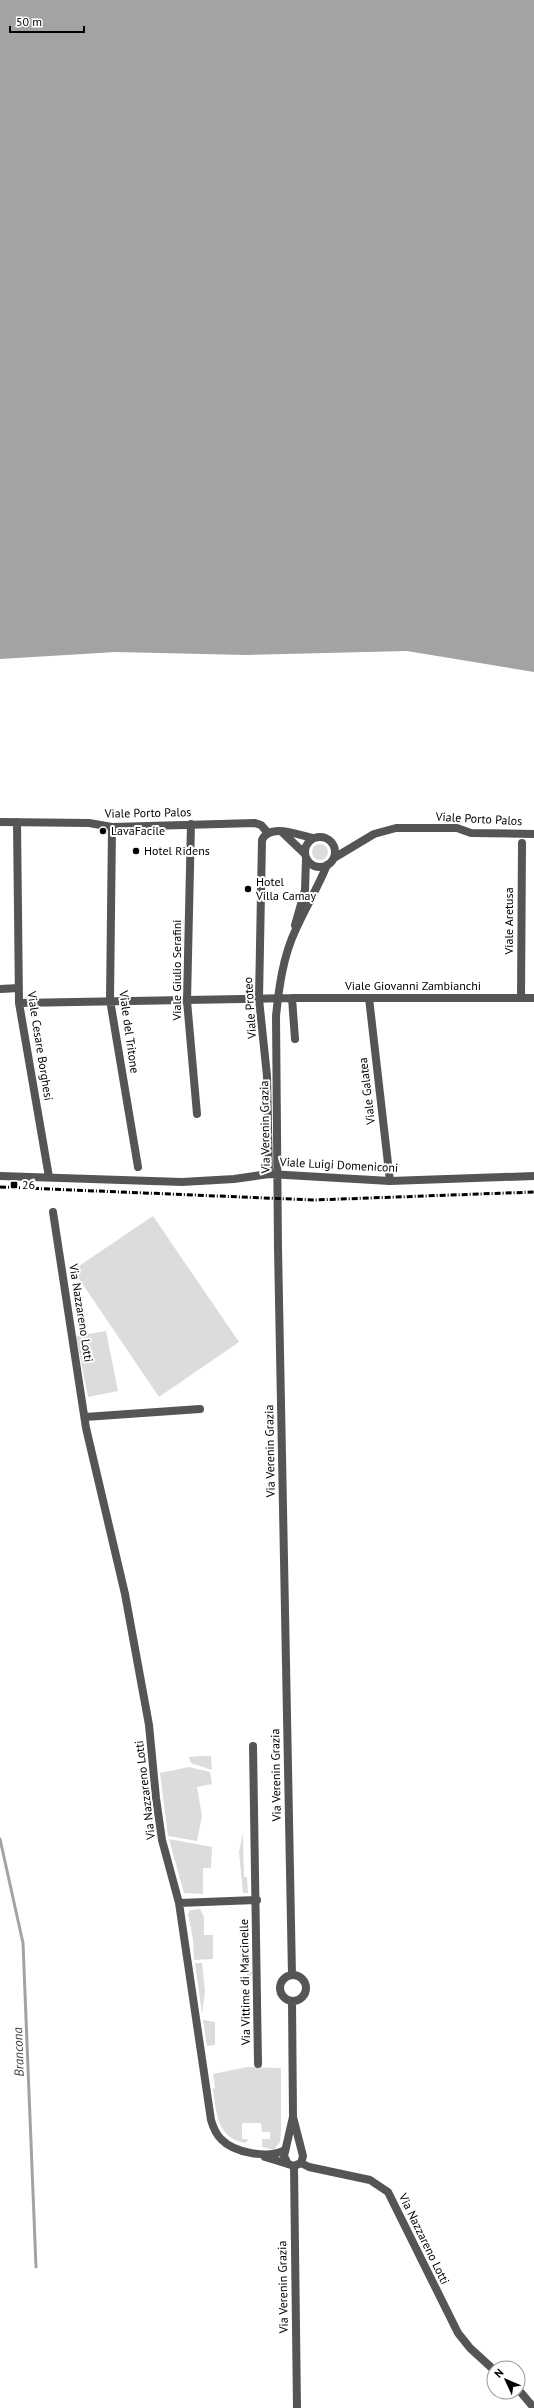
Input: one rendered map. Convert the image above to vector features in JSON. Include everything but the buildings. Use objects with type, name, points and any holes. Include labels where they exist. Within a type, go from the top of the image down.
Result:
[{"type":"street","name":"Viale Porto Palos","points":[[0,822],[89,823],[112,826],[255,823],[260,825],[268,833]]},
{"type":"street","name":"Viale Cesare Borghesi","points":[[17,822],[19,1003],[49,1177]]},
{"type":"street","name":"Viale Giulio Serafini","points":[[191,824],[187,1001],[197,1114]]},
{"type":"street","name":"Viale del Tritone","points":[[112,826],[110,1000],[138,1167]]},
{"type":"street","name":"Viale Porto Palos","points":[[334,858],[374,834],[396,828],[457,828],[472,832],[534,834]]},
{"type":"street","points":[[268,833],[274,831],[282,832],[313,838],[322,836],[330,840],[335,849],[334,858],[327,865],[318,867],[282,832]]},
{"type":"street","name":"Viale Proteo","points":[[268,833],[262,840],[260,999],[267,1076],[268,1174]]},
{"type":"street","points":[[306,856],[306,845],[313,838]]},
{"type":"street","name":"Viale Aretusa","points":[[521,998],[522,843]]},
{"type":"street","name":"Via Verenin Grazia","points":[[295,930],[295,922],[305,890],[306,856]]},
{"type":"street","name":"Via Verenin Grazia","points":[[292,1975],[278,1248],[276,1016],[279,984],[295,930],[316,892],[327,865]]},
{"type":"street","points":[[0,989],[19,988]]},
{"type":"street","points":[[292,998],[295,1039]]},
{"type":"street","name":"Viale Giovanni Zambianchi","points":[[19,1003],[110,1000],[187,1001],[292,998],[534,998]]},
{"type":"street","name":"Viale Galatea","points":[[369,998],[390,1181]]},
{"type":"street","name":"Viale Luigi Domeniconi","points":[[0,1176],[182,1182],[234,1179],[268,1174],[390,1181],[534,1176]]},
{"type":"street","name":"Via Nazzareno Lotti","points":[[53,1212],[85,1416],[96,1475],[125,1594],[149,1725],[156,1798],[162,1840],[179,1903],[208,2105],[214,2131],[228,2144],[261,2156],[294,2165],[370,2180],[388,2192],[458,2333],[470,2348],[486,2363]]},
{"type":"street","points":[[85,1416],[200,1409]]},
{"type":"street","name":"Via Vittime di Marcinelle","points":[[253,1746],[257,1900],[258,2064]]},
{"type":"street","points":[[179,1903],[257,1900]]},
{"type":"street","points":[[292,1975],[302,1979],[306,1989],[301,1998],[292,2001],[282,1995],[280,1988],[282,1981],[292,1975]]},
{"type":"street","name":"Via Verenin Grazia","points":[[292,2001],[293,2117],[303,2156],[294,2165],[297,2408]]},
{"type":"street","name":"Via Verenin Grazia","points":[[293,2117],[284,2156],[294,2165]]},
{"type":"street","name":"Via Nazzareno Lotti","points":[[261,2156],[276,2155],[285,2150]]},
{"type":"street","points":[[526,2398],[534,2408]]},
{"type":"shaded area","points":[[0,0],[534,0],[534,672],[407,651],[246,655],[116,652],[0,659]]},
{"type":"shaded area","points":[[320,844],[326,846],[328,852],[326,858],[320,860],[314,858],[312,852],[314,846]]},
{"type":"shaded area","points":[[153,1216],[239,1342],[159,1397],[73,1270]]},
{"type":"shaded area","points":[[106,1331],[118,1391],[88,1397],[76,1336]]},
{"type":"shaded area","points":[[211,1756],[212,1770],[191,1763],[189,1757]]},
{"type":"shaded area","points":[[189,1767],[210,1772],[212,1784],[197,1787],[202,1816],[197,1841],[168,1836],[160,1773]]},
{"type":"shaded area","points":[[243,1832],[244,1877],[247,1877],[248,1893],[243,1893],[239,1852]]},
{"type":"shaded area","points":[[169,1839],[212,1847],[211,1868],[203,1868],[203,1894],[184,1893]]},
{"type":"shaded area","points":[[200,1909],[204,1917],[204,1935],[213,1935],[213,1959],[194,1960],[193,1939],[188,1914],[190,1910]]},
{"type":"shaded area","points":[[245,1920],[246,1963],[248,1963],[249,1972],[252,1972],[251,1976],[247,1977],[241,1949]]},
{"type":"shaded area","points":[[195,1963],[202,1963],[205,1991],[202,2014]]},
{"type":"shaded area","points":[[203,2020],[215,2022],[215,2045],[207,2046]]},
{"type":"shaded area","points":[[247,2067],[281,2068],[281,2134],[280,2142],[274,2150],[262,2147],[262,2139],[270,2139],[270,2132],[262,2132],[261,2123],[242,2123],[242,2139],[249,2139],[245,2143],[229,2136],[223,2130],[217,2115],[213,2089],[215,2088],[213,2074]]},
{"type":"waterway","name":"Brancona","points":[[0,1839],[23,1943],[36,2267]]},
{"type":"railway","points":[[0,1187],[314,1200],[534,1192]]},
{"type":"place","name":"LavaFacile","points":[[103,831]]},
{"type":"place","name":"Hotel Ridens","points":[[136,851]]},
{"type":"place","name":"Hotel Villa Camay","points":[[248,889]]},
{"type":"place","name":"26","points":[[14,1185]]}]
